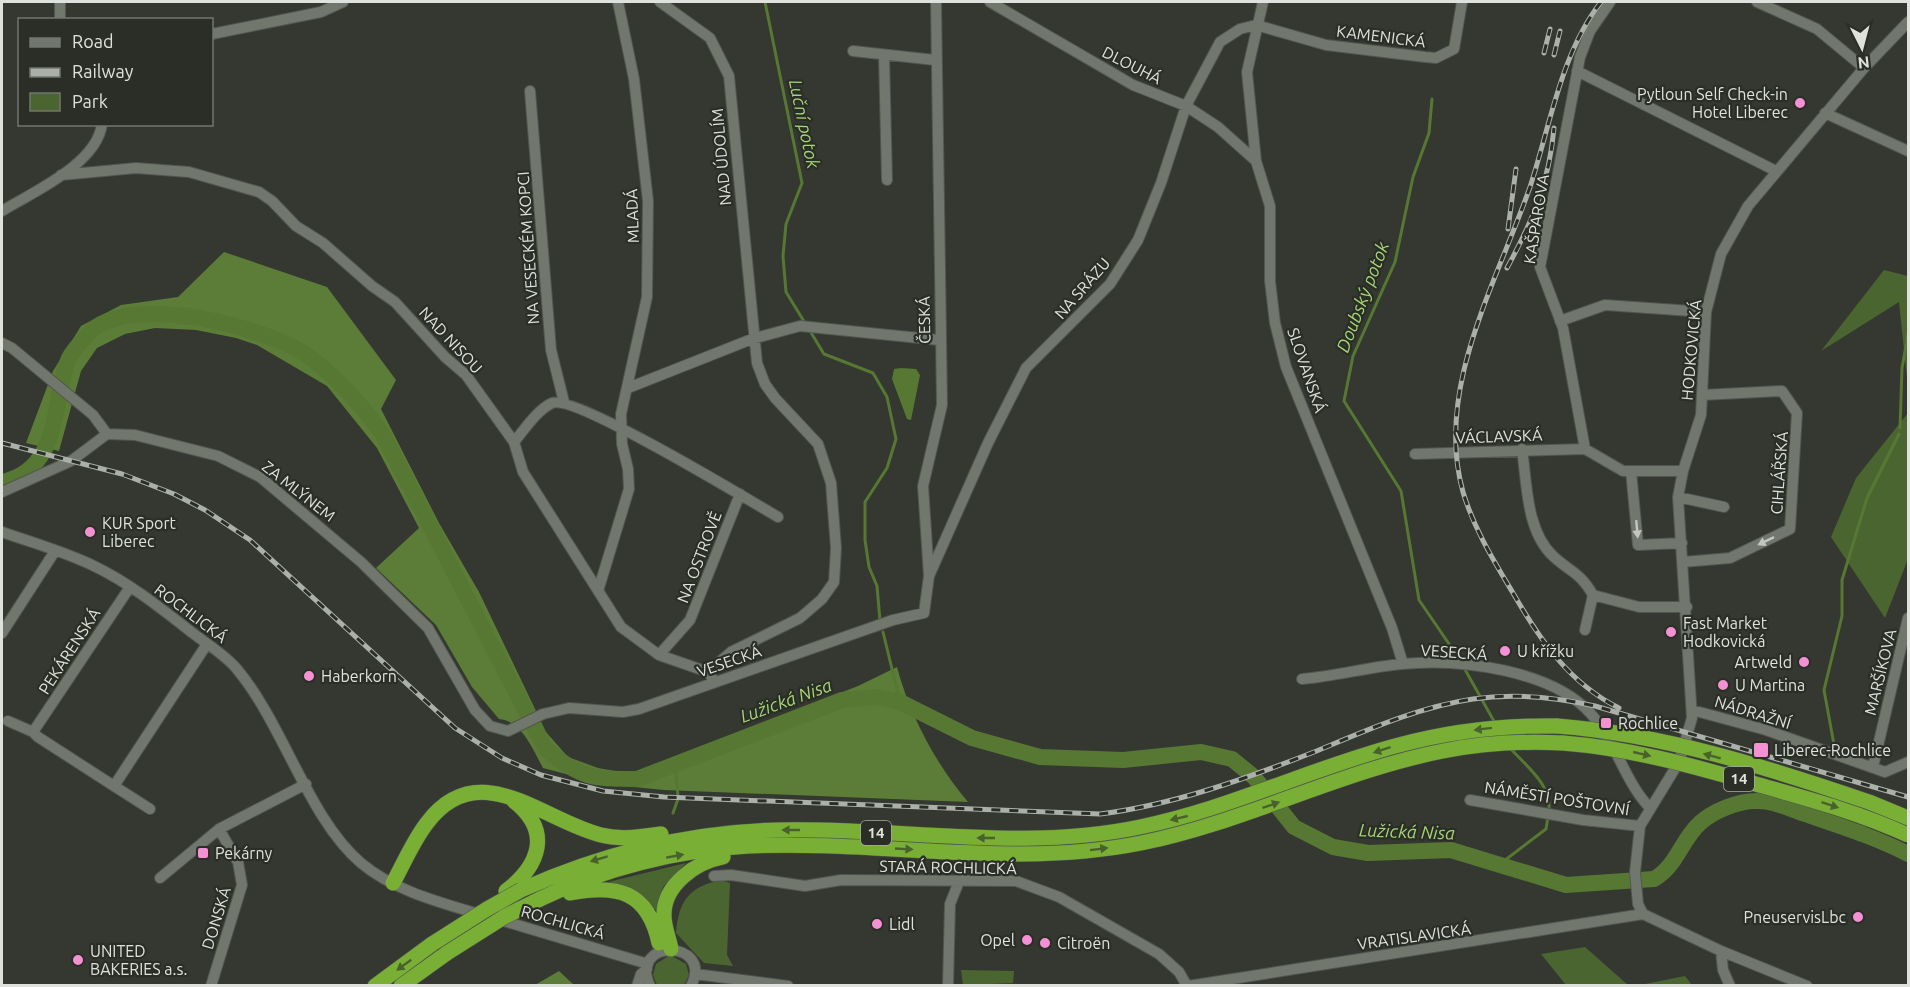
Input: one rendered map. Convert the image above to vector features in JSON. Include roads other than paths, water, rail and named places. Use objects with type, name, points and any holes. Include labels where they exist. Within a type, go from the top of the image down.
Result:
[{"type":"highway","name":"14","points":[[401,986],[447,953],[504,917],[540,899],[618,868],[676,855],[747,846],[1058,853],[1141,843],[1228,820],[1402,761],[1440,743],[1528,725],[1607,731],[1686,748],[1869,802],[1908,818]]},
{"type":"highway","name":"14","points":[[375,986],[432,944],[523,883],[641,847],[712,835],[762,831],[809,830],[975,838],[1059,837],[1138,828],[1236,801],[1398,745],[1528,741],[1630,752],[1721,774],[1828,805],[1908,835]]},
{"type":"highway","points":[[393,883],[418,836],[438,810],[456,799],[477,793],[507,795],[602,835],[625,838],[682,831],[741,828],[762,831]]},
{"type":"highway","points":[[507,795],[528,814],[535,827],[537,854],[523,883]]},
{"type":"highway","points":[[666,950],[664,916],[666,903],[678,883],[694,867],[711,859],[731,855],[846,847]]},
{"type":"highway","points":[[540,899],[594,889],[613,889],[627,894],[641,903],[651,914],[666,950]]},
{"type":"street","points":[[60,2],[60,18]]},
{"type":"street","points":[[213,34],[321,12],[343,2]]},
{"type":"street","name":"MLADÁ","points":[[618,2],[634,79],[648,201],[647,297],[621,414],[621,428]]},
{"type":"street","name":"NAD ÚDOLÍM","points":[[660,2],[710,38],[729,76],[752,339],[757,363],[765,384],[819,444],[831,483],[836,548],[834,582],[822,599],[800,618],[731,652],[708,672]]},
{"type":"street","name":"ČESKÁ","points":[[929,576],[923,486],[942,405],[939,340],[936,2]]},
{"type":"street","name":"DLOUHÁ","points":[[990,2],[1132,85],[1186,106],[1218,127],[1256,161]]},
{"type":"street","name":"SLOVANSKÁ","points":[[1263,2],[1247,72],[1256,161],[1270,206],[1272,302],[1286,367],[1392,628],[1403,664]]},
{"type":"street","name":"KAMENICKÁ","points":[[1256,25],[1326,45],[1441,56],[1454,49],[1462,2]]},
{"type":"street","name":"KAŠPAROVA","points":[[1585,448],[1560,321],[1540,267],[1577,71],[1590,31],[1610,2]]},
{"type":"street","points":[[1757,2],[1817,28],[1864,68]]},
{"type":"street","name":"HODKOVICKÁ","points":[[1692,710],[1678,497],[1683,471],[1701,416],[1706,312],[1721,254],[1748,206],[1776,171],[1864,68],[1908,22]]},
{"type":"street","name":"NA SRÁZU","points":[[929,576],[988,443],[1026,368],[1104,290],[1138,240],[1161,183],[1186,106],[1220,42],[1240,29],[1256,25]]},
{"type":"street","points":[[853,51],[935,60]]},
{"type":"street","points":[[884,55],[887,180]]},
{"type":"street","points":[[1577,71],[1776,171]]},
{"type":"street","name":"NA VESECKÉM KOPCI","points":[[530,91],[550,350],[564,402]]},
{"type":"street","points":[[1825,113],[1908,151]]},
{"type":"street","name":"NAD NISOU","points":[[2,211],[62,175],[90,150],[100,137],[102,126]]},
{"type":"street","name":"NAD NISOU","points":[[62,175],[136,168],[162,169],[189,172],[259,192],[296,226],[323,243],[372,286],[395,302],[445,357],[466,375],[513,442],[523,472],[621,627],[659,655],[708,672]]},
{"type":"street","points":[[1560,321],[1605,305],[1706,312]]},
{"type":"street","points":[[628,388],[752,339],[800,326],[813,325],[939,340]]},
{"type":"street","points":[[2,343],[12,348],[93,415],[107,434],[71,461],[2,492]]},
{"type":"street","name":"CIHLÁŘSKÁ","points":[[1683,562],[1731,558],[1790,529],[1797,413],[1782,391],[1702,395]]},
{"type":"street","points":[[513,442],[533,419],[552,403],[564,402],[621,428],[778,517]]},
{"type":"street","points":[[598,591],[629,489],[621,428]]},
{"type":"street","name":"ZA MLÝNEM","points":[[107,434],[135,435],[218,456],[260,477],[345,546],[428,628],[474,710],[490,726],[511,730]]},
{"type":"street","points":[[1585,448],[1623,471],[1683,471]]},
{"type":"street","name":"VÁCLAVSKÁ","points":[[1415,454],[1585,448]]},
{"type":"street","points":[[1522,449],[1533,522],[1551,555],[1584,578],[1593,595],[1585,630]]},
{"type":"street","points":[[1631,471],[1638,545],[1682,543]]},
{"type":"street","name":"NA OSTROVĚ","points":[[659,655],[690,620],[740,494]]},
{"type":"street","points":[[1678,497],[1724,507]]},
{"type":"street","name":"ROCHLICKÁ","points":[[2,532],[96,567],[130,587],[235,666],[250,686],[325,818],[349,852],[376,874],[393,883],[457,907],[647,967]]},
{"type":"street","points":[[2,633],[55,551]]},
{"type":"street","name":"VESECKÁ","points":[[511,730],[543,714],[569,708],[623,712],[639,709],[893,620],[924,613],[929,576]]},
{"type":"street","name":"PEKÁRENSKÁ","points":[[33,732],[130,587]]},
{"type":"street","points":[[1593,595],[1639,607],[1687,608]]},
{"type":"street","name":"MARŠÍKOVA","points":[[1873,767],[1908,618]]},
{"type":"street","points":[[114,786],[207,644]]},
{"type":"street","name":"VESECKÁ","points":[[1302,679],[1403,664],[1456,664],[1528,676],[1569,693],[1592,714],[1607,734],[1637,794],[1649,807]]},
{"type":"street","points":[[708,672],[715,682]]},
{"type":"street","name":"NÁDRAŽNÍ","points":[[1692,710],[1766,730],[1873,767]]},
{"type":"street","name":"NÁMĚSTÍ POŠTOVNÍ","points":[[1643,914],[1636,895],[1635,872],[1640,826],[1649,807],[1679,762],[1689,733],[1692,710]]},
{"type":"street","points":[[8,721],[33,732],[150,809]]},
{"type":"street","points":[[1873,767],[1885,771],[1908,762]]},
{"type":"street","points":[[160,878],[219,829],[306,784]]},
{"type":"street","name":"NÁMĚSTÍ POŠTOVNÍ","points":[[1470,800],[1583,820],[1640,826]]},
{"type":"street","name":"DONSKÁ","points":[[211,986],[242,885],[238,862],[219,829]]},
{"type":"street","name":"STARÁ ROCHLICKÁ","points":[[714,876],[731,875],[805,885],[841,880],[1016,881],[1059,897],[1160,954],[1179,972],[1187,986]]},
{"type":"street","points":[[948,986],[950,904],[960,879]]},
{"type":"street","points":[[1643,914],[1721,951],[1807,986]]},
{"type":"street","name":"VRATISLAVICKÁ","points":[[1187,986],[1643,914]]},
{"type":"street","points":[[637,986],[641,974],[666,950],[679,950],[690,958],[694,974],[691,986]]},
{"type":"street","points":[[1721,951],[1723,970],[1730,986]]},
{"type":"street","points":[[647,967],[650,986]]},
{"type":"street","points":[[694,974],[788,986]]},
{"type":"waterway","name":"Luční potok","points":[[765,2],[802,183],[786,224],[783,256],[786,292],[805,323]]},
{"type":"waterway","name":"Doubský potok","points":[[1432,99],[1429,133],[1413,177],[1395,262],[1353,356],[1344,401],[1401,491],[1419,600],[1460,660]]},
{"type":"waterway","name":"Lužická Nisa","points":[[2,482],[22,475],[36,463],[45,448],[52,431],[63,375],[69,358],[89,333],[108,321],[133,315],[163,314],[194,317],[256,332],[302,352],[325,369],[355,400],[382,433],[545,748],[567,766],[587,775],[637,779],[842,700],[876,697],[900,702],[972,738],[1040,757],[1123,760],[1201,752],[1232,759],[1254,777],[1294,827],[1333,847],[1368,853],[1451,850],[1566,885],[1654,879],[1662,874],[1674,860],[1700,823],[1719,811],[1749,801],[1781,805],[1870,837],[1908,854]]},
{"type":"waterway","name":"Luční potok","points":[[810,331],[824,354],[873,373],[887,397],[896,439],[887,468],[865,502],[865,540],[869,567],[877,586],[880,621]]},
{"type":"waterway","points":[[1900,428],[1902,368],[1908,334]]},
{"type":"waterway","points":[[1835,750],[1824,690],[1842,616],[1842,580],[1867,498],[1899,434]]},
{"type":"waterway","name":"Luční potok","points":[[883,632],[900,702]]},
{"type":"waterway","name":"Doubský potok","points":[[1463,666],[1495,723]]},
{"type":"waterway","name":"Doubský potok","points":[[1511,749],[1542,784],[1549,801],[1549,810]]},
{"type":"waterway","points":[[678,797],[676,774],[680,764]]},
{"type":"waterway","points":[[673,813],[678,799]]},
{"type":"waterway","name":"Doubský potok","points":[[1500,864],[1546,829],[1548,817]]},
{"type":"railway","points":[[1601,2],[1587,22],[1566,67],[1530,187],[1473,336],[1463,375],[1457,414],[1456,453],[1463,492],[1473,519],[1523,610],[1557,659],[1585,686],[1619,708]]},
{"type":"railway","points":[[1544,53],[1550,29]]},
{"type":"railway","points":[[1554,55],[1560,31]]},
{"type":"railway","points":[[1507,268],[1525,234],[1544,184],[1554,128]]},
{"type":"railway","points":[[1508,229],[1516,169]]},
{"type":"railway","points":[[2,443],[122,474],[174,494],[205,510],[250,540],[455,728],[502,758],[541,775],[603,791],[664,797],[1100,814],[1155,804],[1208,790],[1432,708],[1473,699],[1519,696],[1550,698],[1595,706],[1908,797]]},
{"type":"place","name":"Pytloun Self Check-in Hotel Liberec","points":[[1800,103]]},
{"type":"place","name":"KUR Sport Liberec","points":[[90,532]]},
{"type":"place","name":"Fast Market Hodkovická","points":[[1671,632]]},
{"type":"place","name":"U křížku","points":[[1505,651]]},
{"type":"place","name":"Artweld","points":[[1804,662]]},
{"type":"place","name":"Haberkorn","points":[[309,676]]},
{"type":"place","name":"U Martina","points":[[1723,685]]},
{"type":"place","name":"Rochlice","points":[[1606,723]]},
{"type":"place","name":"Liberec-Rochlice","points":[[1761,750]]},
{"type":"place","name":"Pekárny","points":[[203,853]]},
{"type":"place","name":"PneuservisLbc","points":[[1858,917]]},
{"type":"place","name":"Lidl","points":[[877,924]]},
{"type":"place","name":"Opel","points":[[1027,940]]},
{"type":"place","name":"Citroën","points":[[1045,943]]},
{"type":"place","name":"UNITED BAKERIES a.s.","points":[[78,960]]}]
